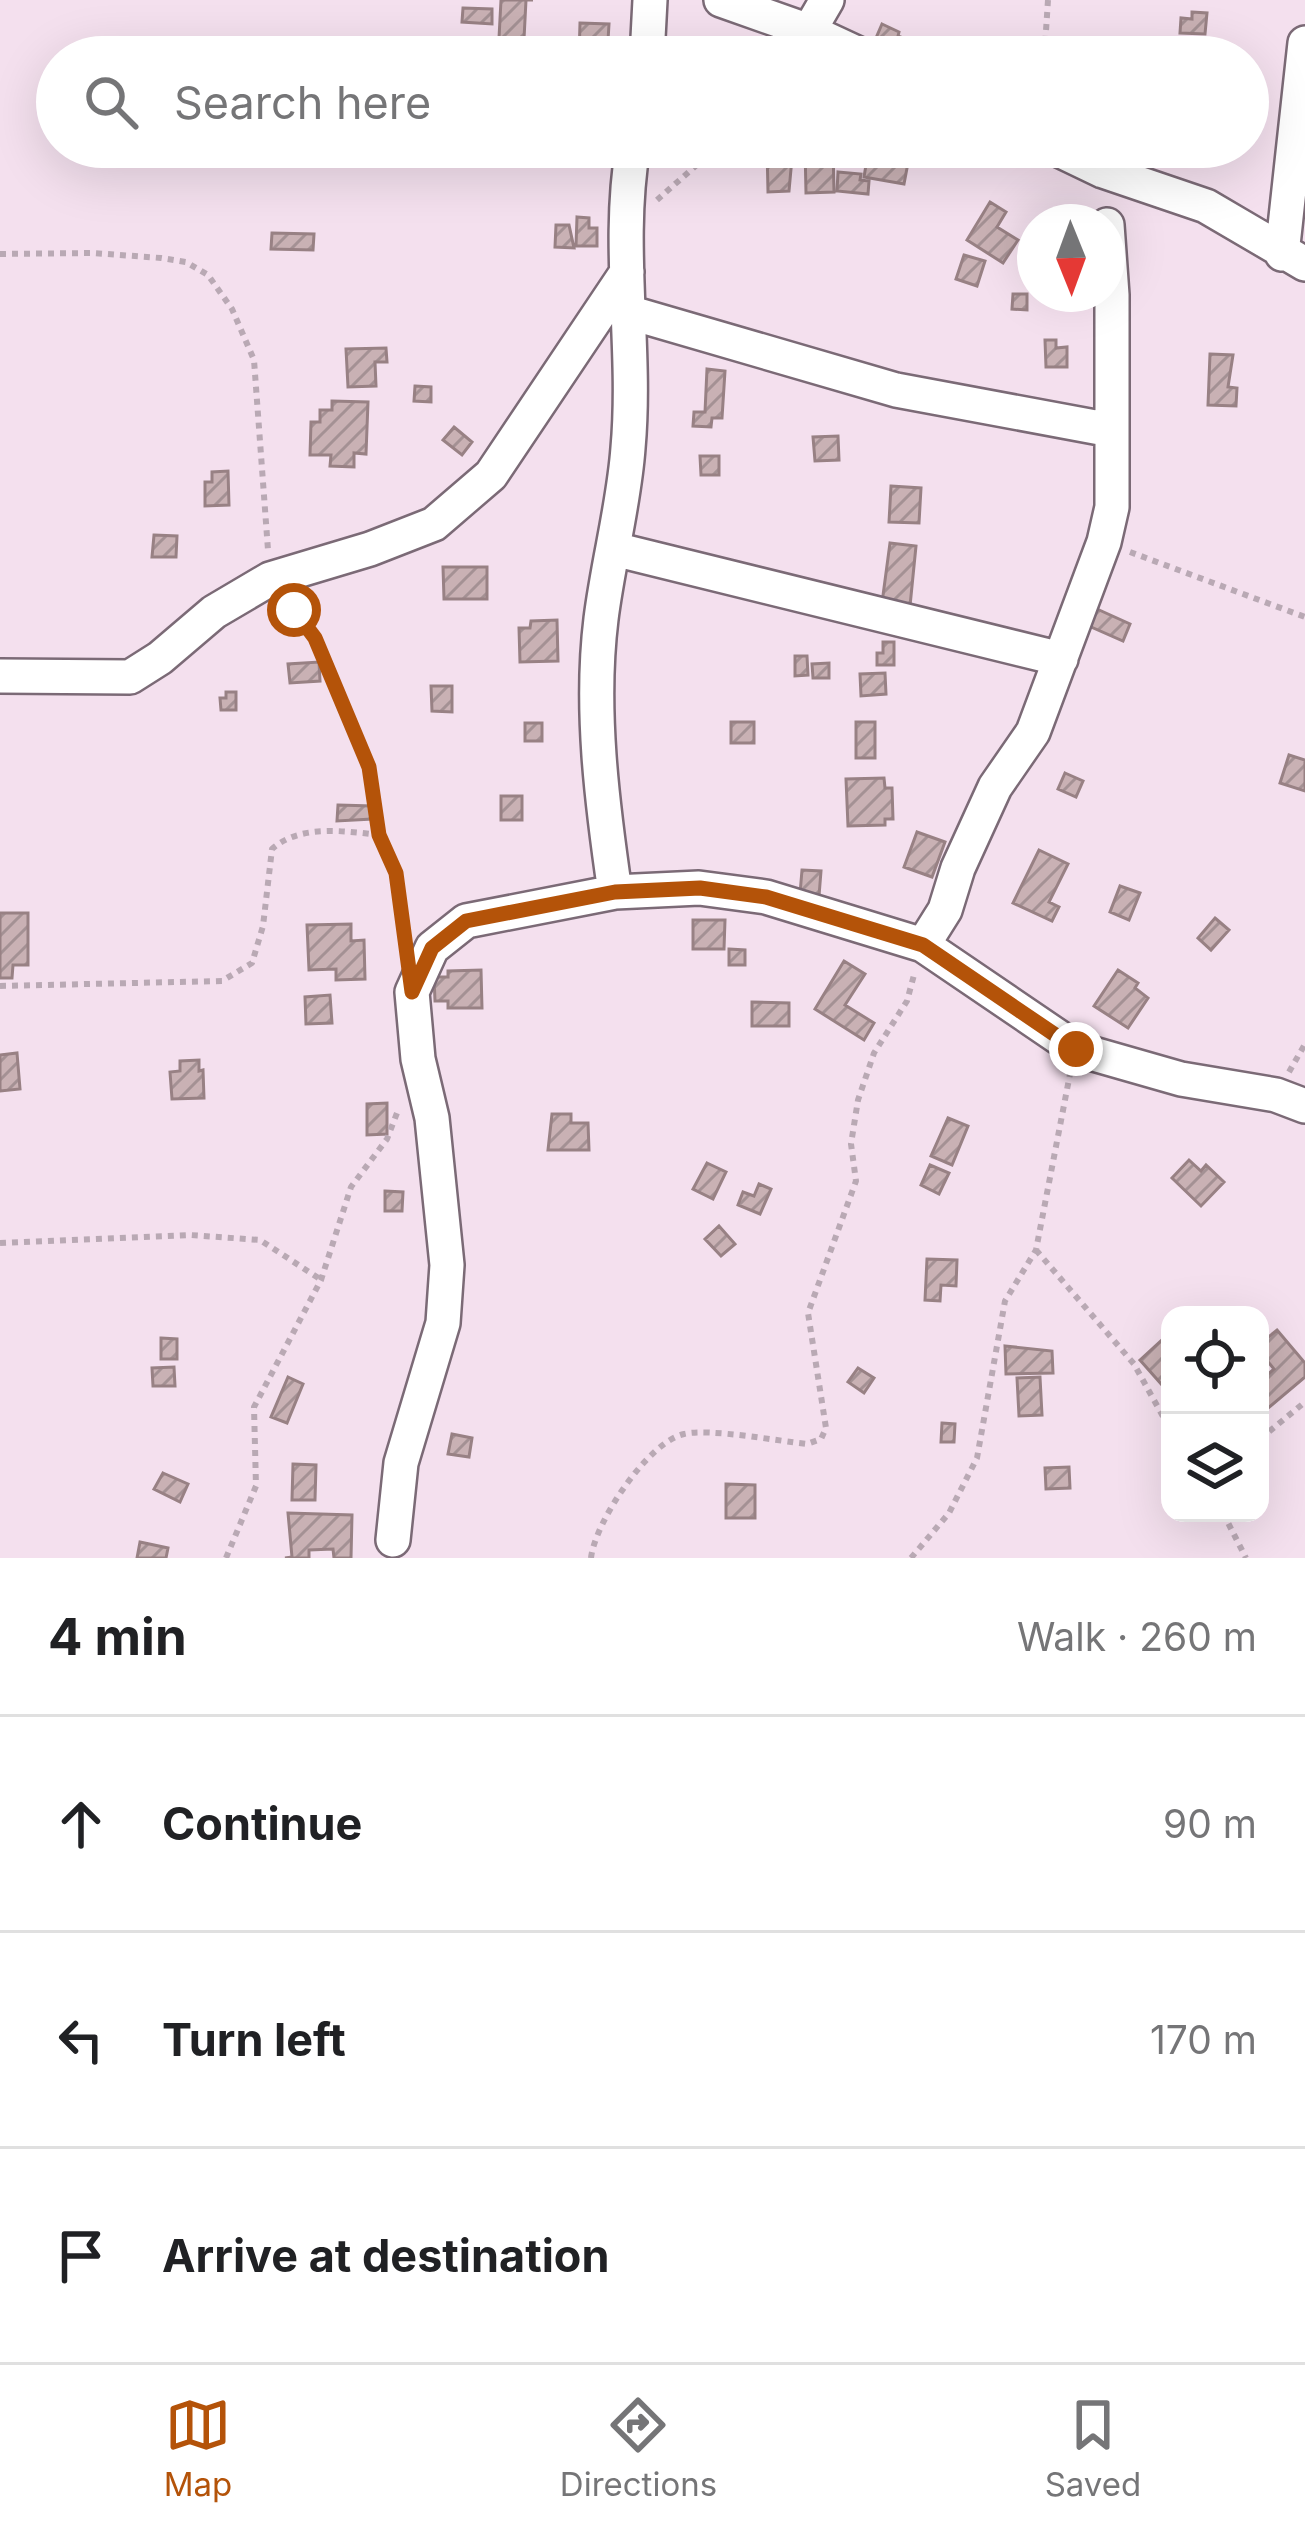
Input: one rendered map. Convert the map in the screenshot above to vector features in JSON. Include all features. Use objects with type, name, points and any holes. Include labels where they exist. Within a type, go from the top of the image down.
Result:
[{"type":"street","points":[[648,36],[650,0]]},
{"type":"street","points":[[721,0],[820,36]]},
{"type":"street","points":[[809,31],[827,0]]},
{"type":"street","points":[[1097,168],[1206,206],[1294,259],[1305,44]]},
{"type":"street","points":[[615,892],[604,820],[597,672],[601,617],[629,446],[626,227],[631,168]]},
{"type":"street","points":[[1103,171],[1106,204]]},
{"type":"street","points":[[0,676],[130,677],[214,612],[270,579],[434,524],[491,475],[627,272]]},
{"type":"street","points":[[628,312],[896,390],[1111,430]]},
{"type":"street","points":[[923,945],[945,910],[958,868],[995,787],[1033,731],[1104,542],[1112,507],[1112,312]]},
{"type":"street","points":[[614,548],[1061,659]]},
{"type":"street","points":[[393,1540],[401,1463],[443,1323],[447,1265],[432,1118],[418,1059],[412,992],[432,948],[466,921],[615,892],[700,888],[766,897],[923,945],[1076,1049],[1181,1079],[1276,1095],[1305,1106]]},
{"type":"path","points":[[1046,36],[1048,0]]},
{"type":"path","points":[[626,227],[693,168]]},
{"type":"path","points":[[0,254],[93,253],[186,262],[208,274],[232,309],[254,359],[270,579],[315,638],[369,767],[379,835],[396,873],[412,992]]},
{"type":"path","points":[[1104,542],[1305,617]]},
{"type":"path","points":[[0,986],[222,981],[252,963],[263,926],[272,849],[298,836],[335,830],[379,835]]},
{"type":"path","points":[[591,1558],[619,1492],[663,1443],[686,1433],[807,1444],[820,1439],[826,1428],[808,1313],[856,1181],[851,1144],[858,1100],[874,1053],[907,1001],[923,945]]},
{"type":"path","points":[[911,1558],[949,1513],[976,1458],[1005,1300],[1036,1250],[1076,1049]]},
{"type":"path","points":[[226,1558],[256,1486],[254,1407],[321,1280],[351,1187],[387,1139],[418,1059]]},
{"type":"path","points":[[0,1243],[190,1235],[260,1240],[321,1280]]},
{"type":"path","points":[[1036,1250],[1134,1364],[1162,1414]]},
{"type":"path","points":[[1269,1432],[1305,1402]]},
{"type":"path","points":[[1227,1522],[1246,1558]]},
{"type":"building","points":[[501,0],[526,0],[524,36],[499,36]]},
{"type":"building","points":[[463,8],[492,9],[492,24],[462,22]]},
{"type":"building","points":[[1192,12],[1207,13],[1205,34],[1180,33],[1181,18],[1192,19]]},
{"type":"building","points":[[580,23],[609,24],[608,36],[580,36]]},
{"type":"building","points":[[882,24],[899,32],[898,36],[877,36]]},
{"type":"building","points":[[767,168],[791,168],[789,191],[768,192]]},
{"type":"building","points":[[805,168],[833,168],[834,192],[806,193]]},
{"type":"building","points":[[866,168],[907,168],[904,184],[864,177]]},
{"type":"building","points":[[838,172],[861,174],[860,180],[869,181],[868,194],[837,191]]},
{"type":"building","points":[[990,202],[1006,212],[997,227],[1017,242],[1003,263],[967,240]]},
{"type":"building","points":[[577,217],[589,218],[589,228],[597,228],[597,246],[576,246]]},
{"type":"building","points":[[556,225],[569,225],[574,248],[555,247]]},
{"type":"building","points":[[272,233],[314,234],[313,250],[271,249]]},
{"type":"building","points":[[964,255],[985,261],[977,286],[956,279]]},
{"type":"building","points":[[1045,340],[1056,340],[1056,348],[1067,347],[1067,367],[1046,367]]},
{"type":"building","points":[[386,348],[387,362],[375,362],[376,386],[348,387],[346,349]]},
{"type":"building","points":[[1210,354],[1233,355],[1228,387],[1237,388],[1236,406],[1208,405]]},
{"type":"building","points":[[707,369],[725,371],[722,418],[712,418],[711,427],[693,426],[694,412],[705,412]]},
{"type":"building","points":[[415,386],[431,387],[431,402],[414,401]]},
{"type":"building","points":[[332,401],[368,402],[366,454],[354,453],[354,467],[330,466],[331,455],[310,455],[311,422],[320,422],[320,410],[332,410]]},
{"type":"building","points":[[454,427],[472,442],[462,455],[443,440]]},
{"type":"building","points":[[838,436],[839,460],[815,461],[813,437]]},
{"type":"building","points":[[700,456],[719,456],[719,475],[701,475]]},
{"type":"building","points":[[228,471],[229,505],[205,506],[205,482],[212,482],[212,472]]},
{"type":"building","points":[[891,486],[921,488],[919,523],[889,522]]},
{"type":"building","points":[[154,535],[177,536],[176,557],[152,557]]},
{"type":"building","points":[[890,543],[916,546],[910,606],[882,603]]},
{"type":"building","points":[[443,567],[487,567],[487,599],[444,599]]},
{"type":"building","points":[[1097,609],[1130,624],[1123,641],[1089,626]]},
{"type":"building","points":[[557,620],[558,661],[520,662],[519,628],[530,628],[531,621]]},
{"type":"building","points":[[883,642],[894,642],[894,665],[877,665]]},
{"type":"building","points":[[795,656],[807,656],[808,675],[795,676]]},
{"type":"building","points":[[319,662],[320,681],[290,683],[288,664]]},
{"type":"building","points":[[829,663],[829,678],[813,678],[812,664]]},
{"type":"building","points":[[885,673],[886,694],[861,696],[860,674]]},
{"type":"building","points":[[431,686],[452,686],[452,712],[432,711]]},
{"type":"building","points":[[226,692],[236,692],[236,710],[221,710],[220,698],[226,698]]},
{"type":"building","points":[[731,722],[754,722],[754,743],[731,743]]},
{"type":"building","points":[[856,722],[875,722],[875,758],[856,758]]},
{"type":"building","points":[[525,723],[542,723],[542,741],[525,741]]},
{"type":"building","points":[[1289,755],[1305,760],[1305,791],[1280,783]]},
{"type":"building","points":[[1065,773],[1083,781],[1076,797],[1058,789]]},
{"type":"building","points":[[884,778],[885,788],[892,788],[893,819],[885,819],[885,825],[848,826],[846,779]]},
{"type":"building","points":[[501,796],[522,796],[522,820],[501,820]]},
{"type":"building","points":[[338,805],[372,806],[372,819],[337,821]]},
{"type":"building","points":[[917,832],[945,842],[932,877],[904,867]]},
{"type":"building","points":[[1039,850],[1068,864],[1049,902],[1059,907],[1052,921],[1013,903]]},
{"type":"building","points":[[802,870],[821,871],[819,896],[800,894]]},
{"type":"building","points":[[1120,886],[1140,893],[1129,920],[1110,912]]},
{"type":"building","points":[[0,913],[28,913],[28,965],[13,965],[12,978],[0,978]]},
{"type":"building","points":[[1215,918],[1229,930],[1211,950],[1198,938]]},
{"type":"building","points":[[693,920],[725,920],[724,949],[693,949]]},
{"type":"building","points":[[351,924],[351,941],[364,940],[365,979],[336,980],[336,969],[309,970],[307,925]]},
{"type":"building","points":[[729,949],[745,950],[745,965],[729,965]]},
{"type":"building","points":[[844,961],[865,974],[845,1005],[874,1023],[864,1040],[815,1009]]},
{"type":"building","points":[[481,970],[482,1008],[448,1008],[448,1001],[435,1001],[434,977],[448,977],[448,971]]},
{"type":"building","points":[[1118,970],[1138,983],[1135,988],[1148,998],[1128,1028],[1094,1006]]},
{"type":"building","points":[[330,995],[332,1023],[306,1024],[305,997]]},
{"type":"building","points":[[752,1002],[789,1003],[789,1026],[752,1026]]},
{"type":"building","points":[[17,1053],[20,1089],[0,1091],[0,1055]]},
{"type":"building","points":[[199,1060],[204,1098],[172,1099],[170,1072],[180,1071],[180,1061]]},
{"type":"building","points":[[387,1103],[387,1134],[367,1135],[367,1104]]},
{"type":"building","points":[[552,1114],[571,1114],[571,1123],[588,1123],[589,1150],[548,1150]]},
{"type":"building","points":[[948,1118],[968,1126],[952,1165],[931,1156]]},
{"type":"building","points":[[1189,1160],[1201,1171],[1206,1165],[1224,1182],[1201,1206],[1172,1178]]},
{"type":"building","points":[[707,1163],[726,1172],[713,1199],[693,1189]]},
{"type":"building","points":[[930,1165],[949,1173],[939,1194],[921,1185]]},
{"type":"building","points":[[759,1184],[771,1189],[760,1214],[738,1205],[743,1192],[754,1196]]},
{"type":"building","points":[[385,1191],[403,1192],[402,1211],[385,1211]]},
{"type":"building","points":[[719,1226],[735,1244],[721,1256],[705,1239]]},
{"type":"building","points":[[927,1259],[957,1260],[956,1286],[941,1285],[940,1301],[925,1300]]},
{"type":"building","points":[[1277,1330],[1305,1363],[1305,1377],[1269,1407],[1269,1373],[1274,1369],[1269,1363],[1269,1337]]},
{"type":"building","points":[[161,1338],[177,1339],[177,1359],[161,1359]]},
{"type":"building","points":[[1161,1341],[1161,1384],[1140,1360]]},
{"type":"building","points":[[1005,1346],[1052,1351],[1053,1373],[1006,1374]]},
{"type":"building","points":[[174,1367],[175,1386],[153,1386],[152,1368]]},
{"type":"building","points":[[858,1368],[874,1378],[864,1393],[848,1382]]},
{"type":"building","points":[[288,1377],[303,1384],[287,1423],[271,1417]]},
{"type":"building","points":[[1040,1377],[1042,1415],[1019,1416],[1017,1378]]},
{"type":"building","points":[[942,1423],[955,1424],[954,1442],[941,1442]]},
{"type":"building","points":[[452,1434],[472,1438],[469,1457],[448,1454]]},
{"type":"building","points":[[293,1464],[316,1465],[315,1500],[292,1500]]},
{"type":"building","points":[[1069,1467],[1070,1488],[1046,1489],[1045,1468]]},
{"type":"building","points":[[163,1473],[188,1484],[180,1502],[154,1489]]},
{"type":"building","points":[[726,1484],[755,1485],[755,1518],[726,1518]]},
{"type":"building","points":[[288,1513],[352,1515],[351,1558],[334,1558],[333,1549],[309,1550],[309,1558],[285,1558],[292,1557]]},
{"type":"building","points":[[140,1542],[168,1548],[166,1558],[137,1558]]},
{"type":"route","points":[[294,610],[315,638],[369,767],[379,835],[396,873],[412,992],[432,948],[466,921],[615,892],[700,888],[766,897],[923,945],[1076,1049]]}]
